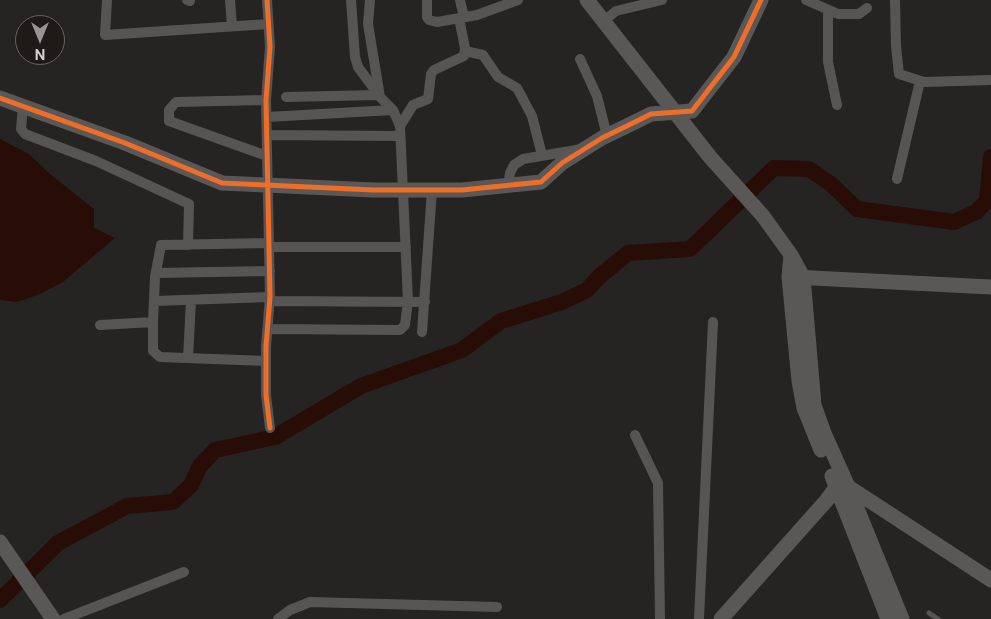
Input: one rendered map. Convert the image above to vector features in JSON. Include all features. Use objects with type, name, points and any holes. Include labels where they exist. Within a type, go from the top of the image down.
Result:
[{"type":"street","points":[[107,0],[105,35],[268,24]]},
{"type":"street","points":[[230,0],[232,26]]},
{"type":"street","points":[[267,0],[270,47],[266,100],[270,299],[266,361],[270,428]]},
{"type":"street","points":[[268,329],[400,330],[405,325],[408,301],[400,121],[358,67],[355,57],[351,0]]},
{"type":"street","points":[[370,0],[368,24],[379,96]]},
{"type":"street","points":[[427,0],[429,20],[437,22],[477,15],[518,0]]},
{"type":"street","points":[[400,131],[413,105],[428,98],[431,74],[434,70],[461,59],[465,52],[460,0]]},
{"type":"street","points":[[586,0],[604,20],[674,113],[763,216],[791,254],[797,282],[814,405],[888,619]]},
{"type":"street","points":[[604,20],[616,11],[662,0]]},
{"type":"street","points":[[0,98],[125,143],[222,183],[402,190],[462,190],[541,182],[562,163],[607,136],[651,114],[692,111],[734,57],[761,0]]},
{"type":"street","points":[[806,0],[838,14],[859,14],[867,8]]},
{"type":"street","points":[[894,0],[899,74],[920,81],[991,80]]},
{"type":"street","points":[[828,10],[828,62],[837,105]]},
{"type":"street","points":[[465,52],[483,55],[498,77],[518,88],[532,116],[542,155]]},
{"type":"street","points":[[580,59],[597,96],[607,136]]},
{"type":"street","points":[[897,179],[920,81]]},
{"type":"street","points":[[286,97],[379,96]]},
{"type":"street","points":[[266,100],[176,102],[169,110],[169,121],[267,156]]},
{"type":"street","points":[[23,107],[21,129],[25,134],[96,160],[188,204],[188,245]]},
{"type":"street","points":[[267,117],[393,110]]},
{"type":"street","points":[[267,135],[400,131]]},
{"type":"street","points":[[508,186],[510,173],[514,165],[523,159],[585,149]]},
{"type":"street","points":[[422,332],[432,190]]},
{"type":"street","points":[[266,361],[160,357],[155,355],[153,351],[154,301],[161,245],[406,247]]},
{"type":"street","points":[[156,273],[270,271]]},
{"type":"street","points":[[797,282],[991,287]]},
{"type":"street","points":[[797,282],[991,295]]},
{"type":"street","points":[[154,301],[270,299],[425,302]]},
{"type":"street","points":[[188,358],[191,300]]},
{"type":"street","points":[[100,325],[153,322]]},
{"type":"street","points":[[700,619],[713,322]]},
{"type":"street","points":[[635,435],[658,483],[660,619]]},
{"type":"street","points":[[721,619],[826,501],[845,493]]},
{"type":"street","points":[[845,493],[991,580]]},
{"type":"street","points":[[845,493],[991,588]]},
{"type":"street","points":[[845,493],[902,619]]},
{"type":"street","points":[[3,547],[53,619]]},
{"type":"street","points":[[64,619],[184,572]]},
{"type":"street","points":[[278,619],[290,610],[310,602],[496,607]]},
{"type":"lane","points":[[929,614],[938,619]]},
{"type":"shaded area","points":[[0,139],[29,154],[50,174],[94,209],[94,228],[115,238],[63,282],[40,294],[17,302],[0,300]]},
{"type":"waterway","points":[[0,600],[58,543],[127,506],[173,502],[191,485],[200,466],[215,450],[275,437],[361,386],[462,350],[501,321],[562,302],[587,290],[600,276],[628,253],[690,249],[774,168],[809,169],[831,184],[857,209],[954,222],[976,212],[987,201],[991,157]]},
{"type":"cycle path","points":[[267,0],[270,47],[266,100],[270,297],[266,346],[266,395],[270,428]]},
{"type":"cycle path","points":[[0,98],[125,143],[222,183],[373,190],[462,190],[541,182],[562,163],[602,138],[651,114],[692,111],[734,57],[761,0]]}]
